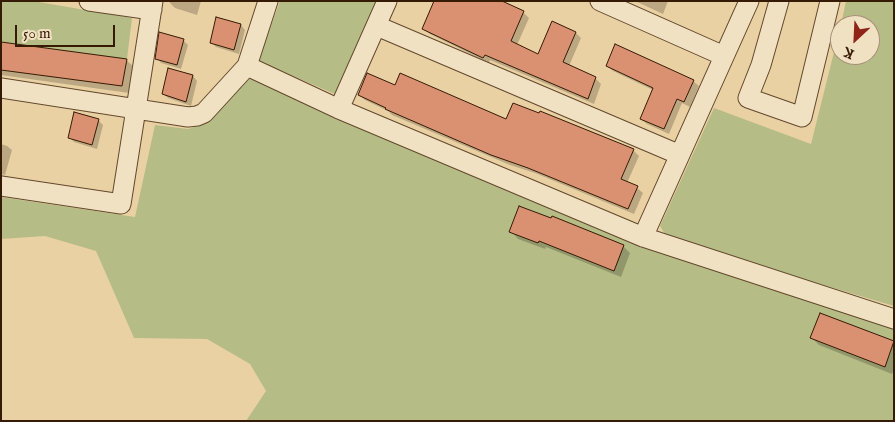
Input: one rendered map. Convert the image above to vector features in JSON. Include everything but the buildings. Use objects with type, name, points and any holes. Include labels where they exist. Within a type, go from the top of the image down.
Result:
[{"type":"street","points":[[1,186],[121,204],[153,6],[89,1]]},
{"type":"street","points":[[1,88],[188,117],[197,116],[204,113],[247,66],[268,1]]},
{"type":"street","points":[[339,109],[387,1]]},
{"type":"street","points":[[600,1],[724,56]]},
{"type":"street","points":[[643,237],[749,1]]},
{"type":"street","points":[[779,1],[762,65],[748,98],[802,118],[830,1]]},
{"type":"street","points":[[376,26],[680,155]]},
{"type":"street","points":[[247,66],[339,109],[643,237],[894,319]]},
{"type":"green space","points":[[1,1],[33,1],[132,18],[127,59],[1,42]]},
{"type":"green space","points":[[280,1],[378,1],[337,95],[258,61]]},
{"type":"green space","points":[[846,1],[894,1],[894,306],[668,239],[660,226],[714,108],[811,144],[831,65],[880,65],[880,15],[843,15]]},
{"type":"green space","points":[[250,78],[638,245],[894,327],[894,421],[246,421],[266,391],[250,364],[207,339],[134,338],[96,251],[45,236],[1,239],[1,197],[135,217],[155,125],[188,129],[201,125]]}]
